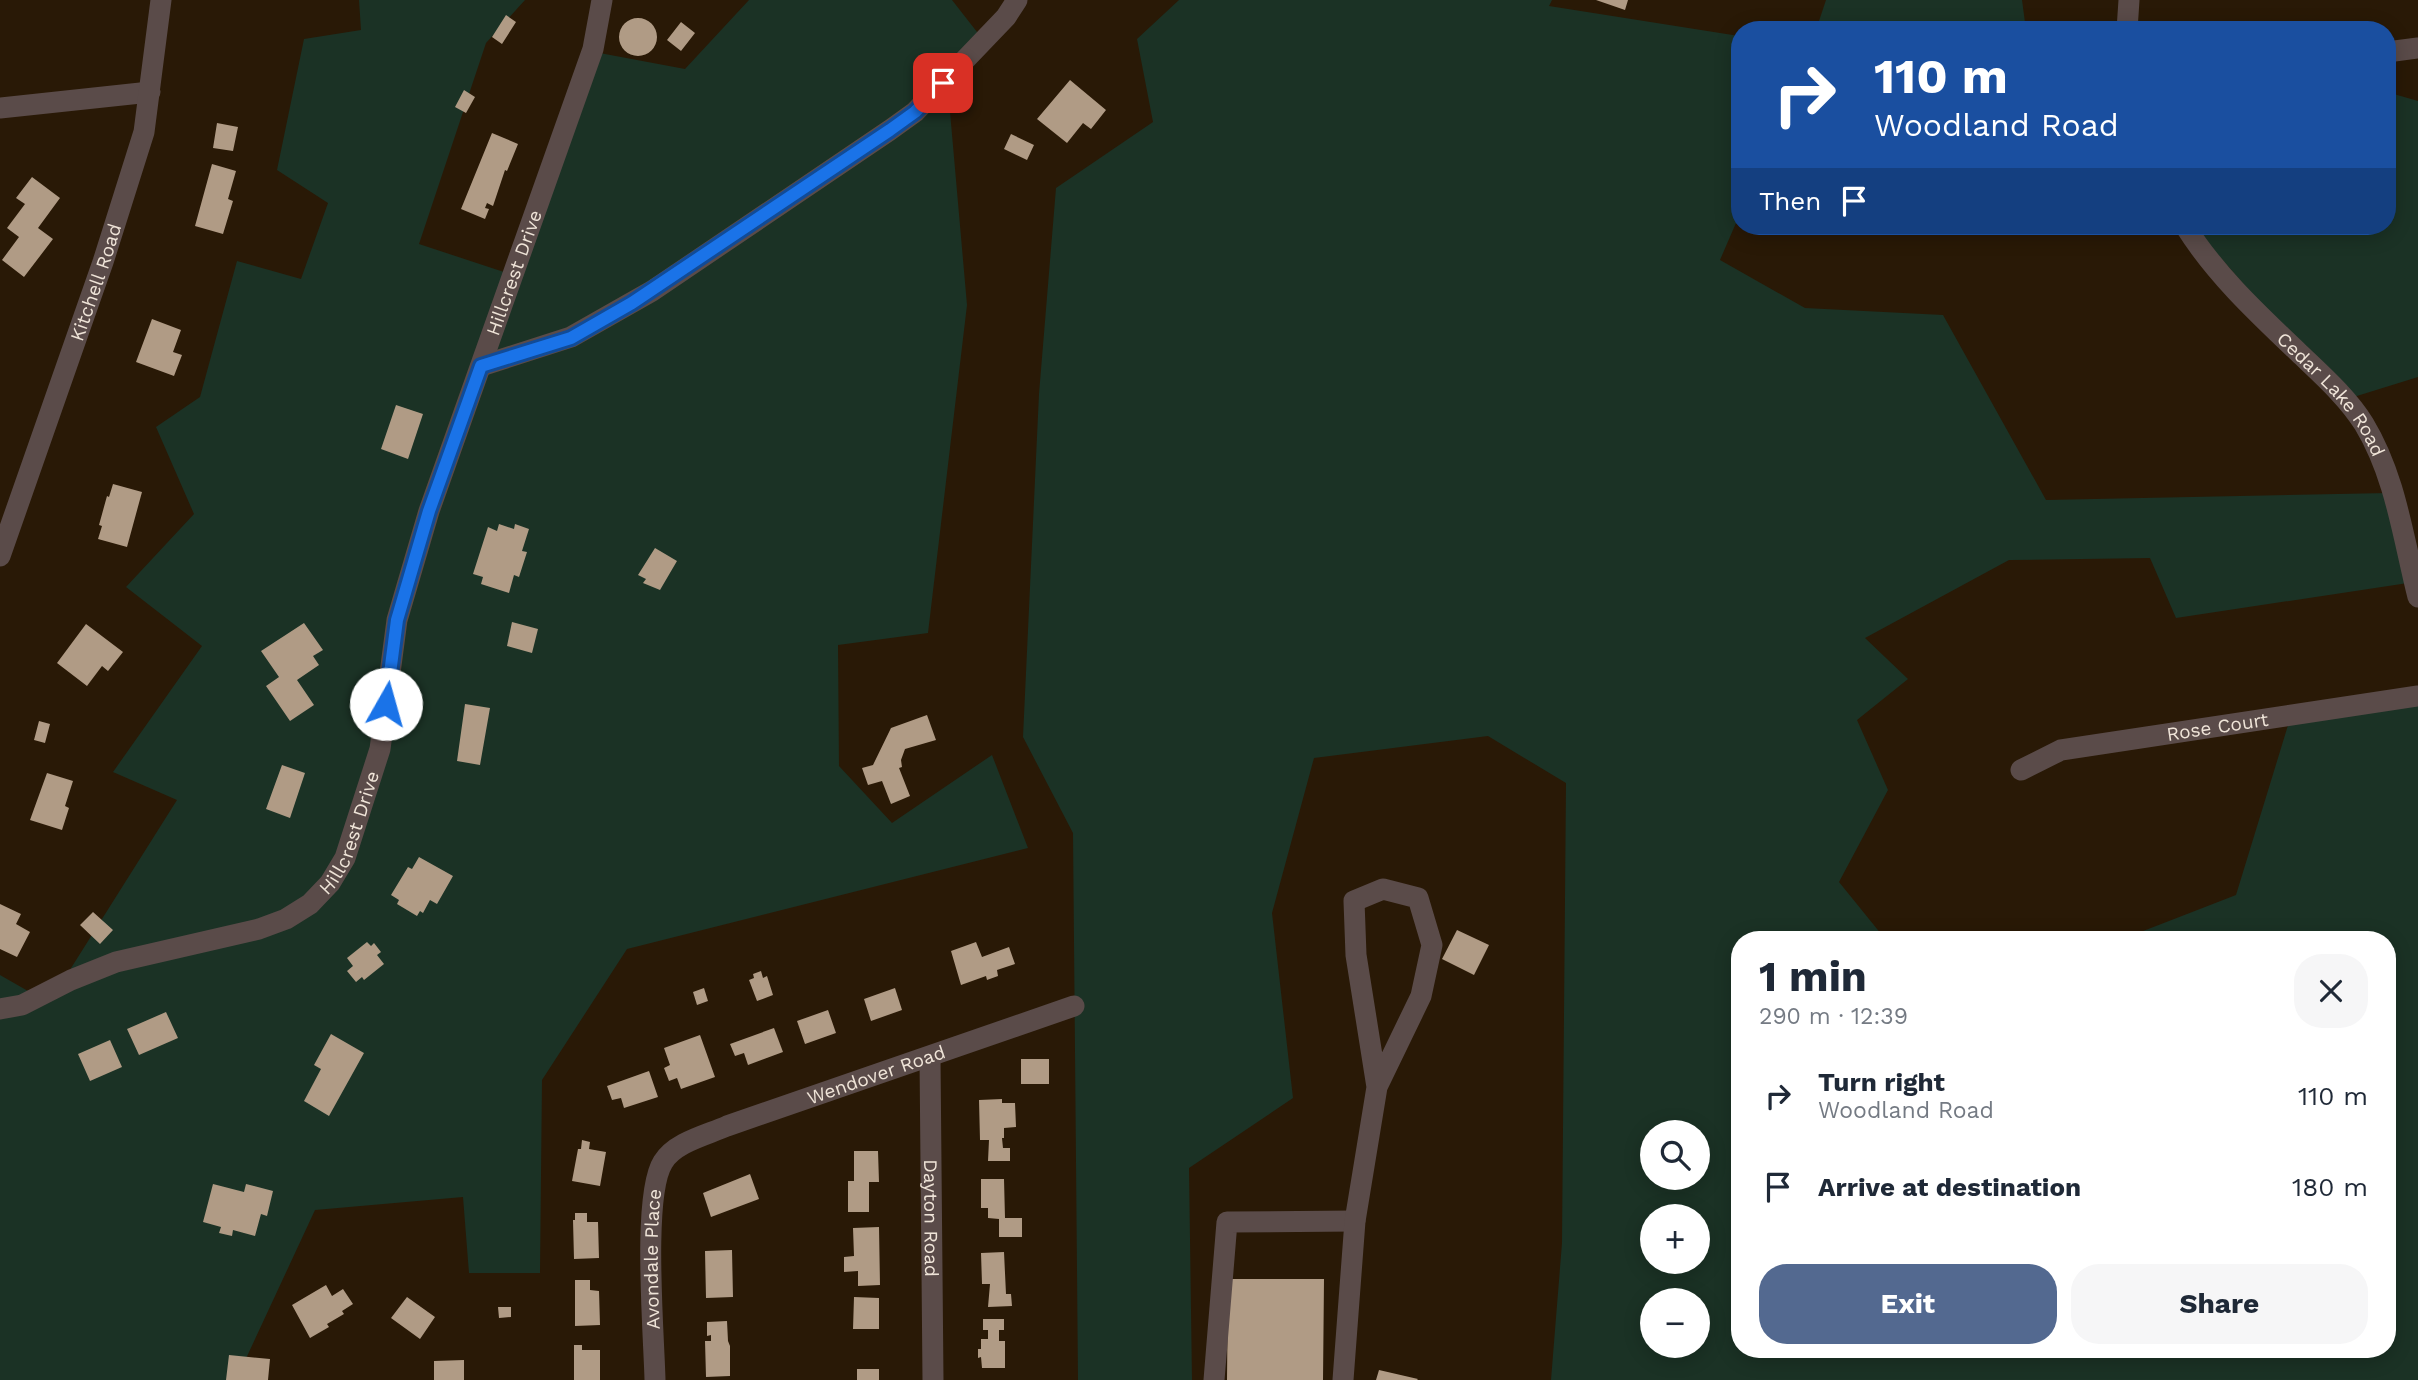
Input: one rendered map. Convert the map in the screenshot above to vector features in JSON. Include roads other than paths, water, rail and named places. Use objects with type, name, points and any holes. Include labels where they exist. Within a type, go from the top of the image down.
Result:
[{"type":"street","name":"Kitchell Road","points":[[0,556],[103,262],[144,132],[161,0]]},
{"type":"street","name":"Hillcrest Drive","points":[[0,1009],[22,1005],[116,962],[259,929],[277,922],[310,904],[330,883],[345,858],[380,749],[397,620],[429,511],[593,49],[602,0]]},
{"type":"street","points":[[481,366],[571,338],[652,291],[890,130],[915,112],[1006,17],[1017,0]]},
{"type":"street","points":[[2128,21],[2129,0]]},
{"type":"street","points":[[2396,51],[2418,48]]},
{"type":"street","points":[[0,108],[150,92]]},
{"type":"street","name":"Cedar Lake Road","points":[[2192,235],[2223,278],[2339,391],[2362,422],[2381,456],[2394,492],[2418,597]]},
{"type":"street","name":"Rose Court","points":[[2021,770],[2061,750],[2418,696]]},
{"type":"street","points":[[1343,1380],[1355,1221],[1377,1087],[1422,996],[1433,945],[1418,898],[1383,889],[1354,901],[1356,955],[1377,1087]]},
{"type":"street","name":"Wendover Road","points":[[680,1146],[727,1126],[1074,1006]]},
{"type":"street","name":"Dayton Road","points":[[930,1057],[933,1380]]},
{"type":"street","name":"Avondale Place","points":[[654,1380],[651,1223],[655,1183],[663,1161],[680,1146]]},
{"type":"street","points":[[1214,1380],[1227,1222],[1355,1221]]}]
